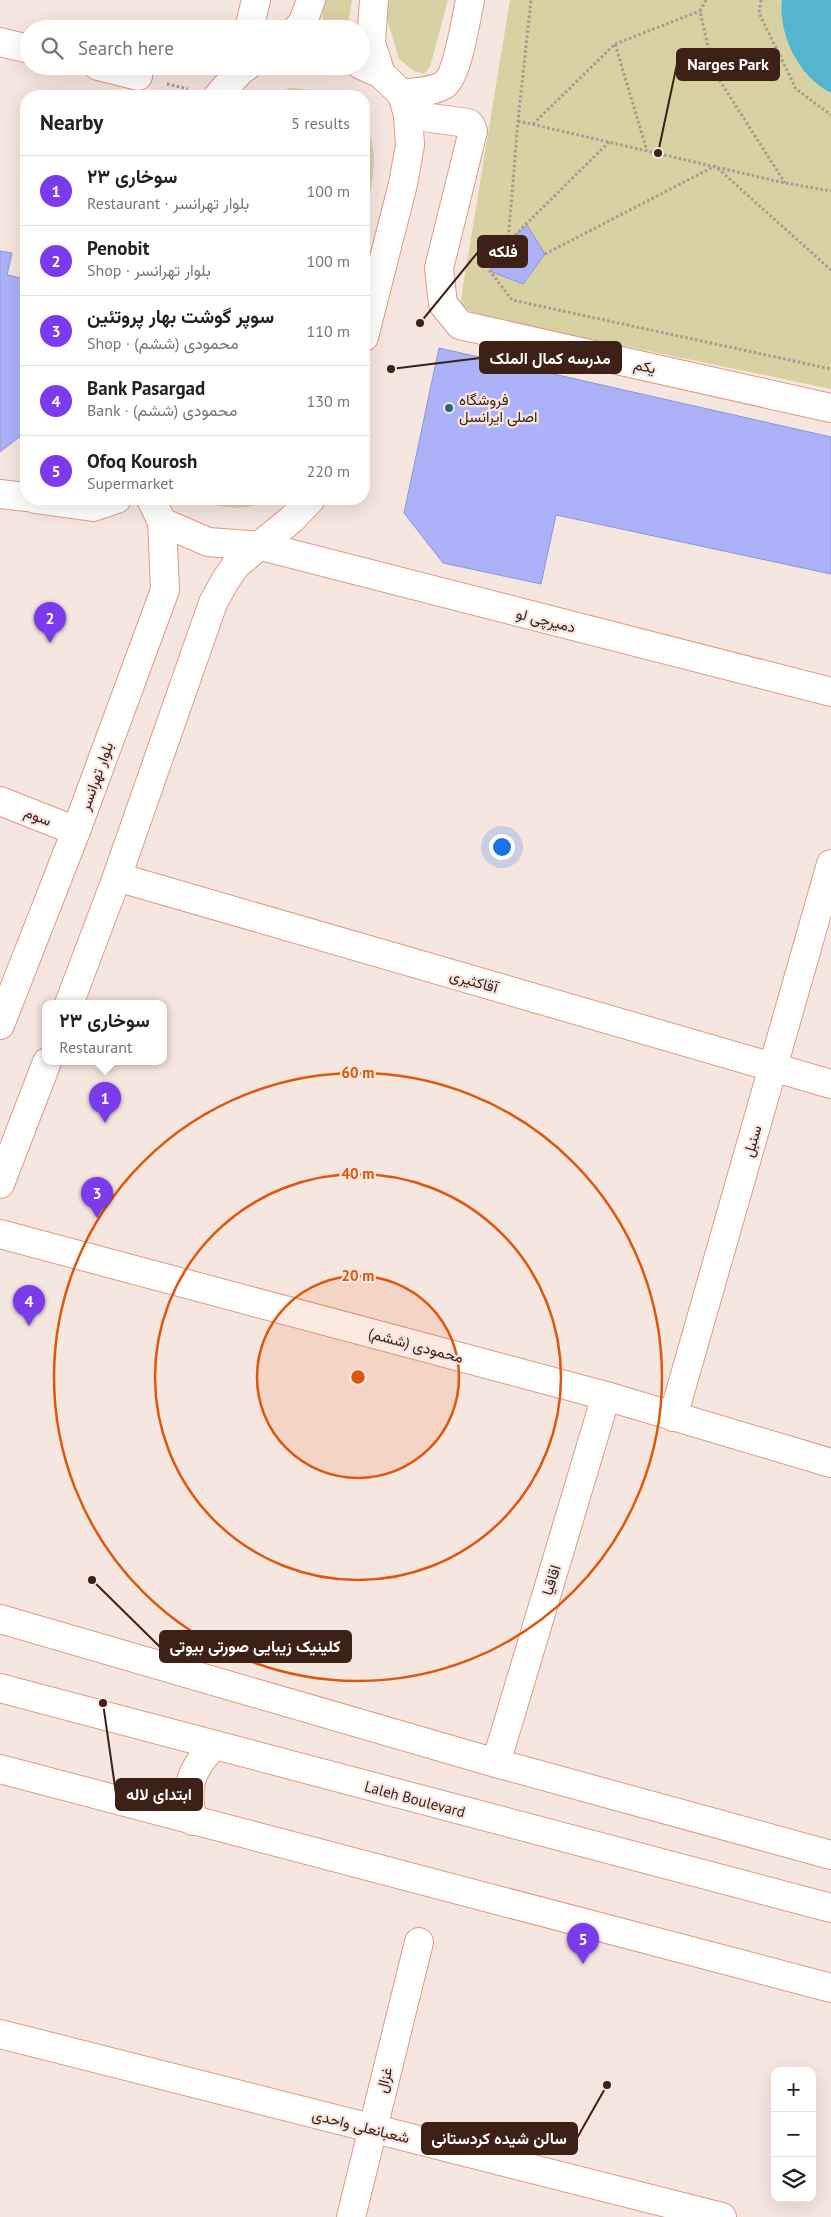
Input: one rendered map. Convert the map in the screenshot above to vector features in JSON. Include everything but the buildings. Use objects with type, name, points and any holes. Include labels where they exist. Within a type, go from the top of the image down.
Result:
[{"type":"street","points":[[251,20],[256,0]]},
{"type":"street","points":[[303,20],[311,0]]},
{"type":"street","points":[[370,313],[407,165],[410,145],[405,105],[371,70],[374,0]]},
{"type":"street","points":[[405,105],[426,91],[445,84],[455,67],[470,0]]},
{"type":"street","points":[[0,42],[20,47]]},
{"type":"street","points":[[134,75],[138,76]]},
{"type":"street","points":[[223,90],[236,75]]},
{"type":"street","name":"یکم","points":[[405,105],[468,123],[472,126],[473,131],[439,268],[442,304],[460,325],[831,408]]},
{"type":"street","points":[[0,494],[20,497]]},
{"type":"street","points":[[78,505],[93,507],[99,505]]},
{"type":"street","points":[[70,1000],[117,877],[213,603],[236,565],[261,546],[305,505]]},
{"type":"street","name":"دمیرچی لو","points":[[156,510],[208,542],[261,546],[831,692]]},
{"type":"street","name":"بلوار تهرانسر","points":[[0,1025],[76,831],[165,590],[156,510]]},
{"type":"street","name":"سوم","points":[[0,801],[76,831]]},
{"type":"street","name":"سنبل","points":[[674,1417],[831,864]]},
{"type":"street","name":"آقاکثیری","points":[[117,877],[831,1084]]},
{"type":"street","points":[[0,1184],[46,1065]]},
{"type":"street","name":"محمودی (ششم)","points":[[0,1234],[606,1396],[831,1463]]},
{"type":"street","name":"اقاقیا","points":[[496,1763],[606,1396]]},
{"type":"street","points":[[0,1619],[496,1763],[831,1854]]},
{"type":"street","name":"Laleh Boulevard","points":[[0,1688],[831,1908]]},
{"type":"street","points":[[193,1821],[188,1800],[190,1780],[199,1761],[214,1746]]},
{"type":"street","points":[[0,1769],[831,1988]]},
{"type":"street","name":"غزال","points":[[350,2217],[419,1942]]},
{"type":"street","name":"شعبانعلی واحدی","points":[[0,2034],[722,2217]]},
{"type":"path","points":[[508,242],[531,0]]},
{"type":"path","points":[[706,0],[700,11],[712,70],[785,183]]},
{"type":"path","points":[[761,0],[759,13],[796,89],[831,115]]},
{"type":"path","points":[[532,125],[615,44],[700,11]]},
{"type":"path","points":[[615,44],[647,151]]},
{"type":"path","points":[[138,76],[194,90]]},
{"type":"path","points":[[518,121],[785,183],[831,191]]},
{"type":"path","points":[[609,142],[508,242],[490,270],[512,300],[831,369]]},
{"type":"path","points":[[545,254],[715,166]]},
{"type":"path","points":[[715,166],[831,270]]},
{"type":"shaded area","points":[[326,0],[352,0],[348,20],[323,20],[322,15]]},
{"type":"shaded area","points":[[389,0],[448,0],[430,67],[424,74],[414,71],[399,59],[385,12]]},
{"type":"shaded area","points":[[510,0],[831,0],[831,389],[476,315],[460,305]]},
{"type":"shaded area","points":[[292,88],[315,90],[284,90]]},
{"type":"shaded area","points":[[370,137],[374,158],[370,194]]},
{"type":"shaded area","points":[[218,505],[258,505],[236,508]]},
{"type":"water","points":[[782,0],[831,0],[831,93],[809,77],[793,54],[783,27]]},
{"type":"place","name":"Narges Park","points":[[658,153]]},
{"type":"place","name":"فلکه","points":[[420,323]]},
{"type":"place","name":"مدرسه کمال الملک","points":[[391,369]]},
{"type":"place","name":"فروشگاه اصلی ایرانسل","points":[[449,408]]},
{"type":"place","name":"Penobit","points":[[50,643]]},
{"type":"place","name":"سوخاری ۲۳","points":[[105,1123]]},
{"type":"place","name":"سوپر گوشت بهار پروتئین","points":[[97,1218]]},
{"type":"place","name":"Bank Pasargad","points":[[29,1326]]},
{"type":"place","name":"کلینیک زیبایی صورتی بیوتی","points":[[92,1580]]},
{"type":"place","name":"ابتدای لاله","points":[[103,1703]]},
{"type":"place","name":"Ofoq Kourosh","points":[[583,1964]]},
{"type":"place","name":"سالن شیده کردستانی","points":[[607,2085]]}]
